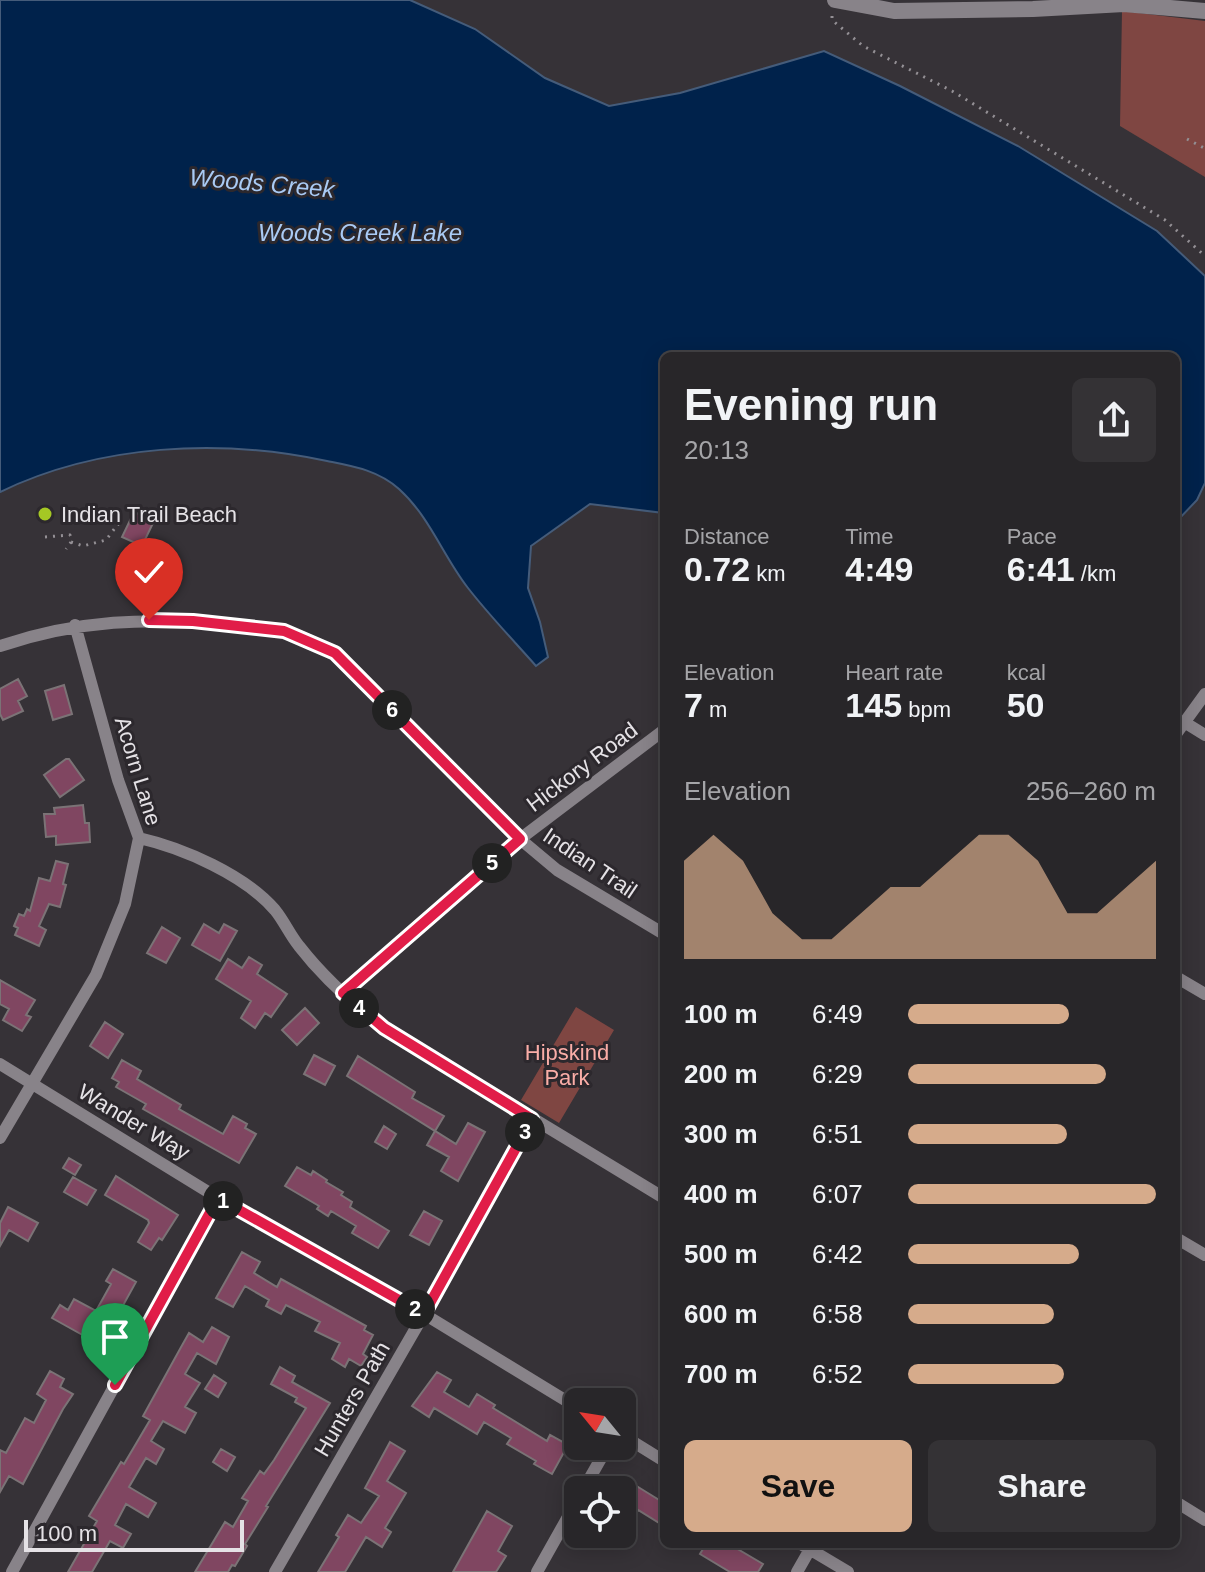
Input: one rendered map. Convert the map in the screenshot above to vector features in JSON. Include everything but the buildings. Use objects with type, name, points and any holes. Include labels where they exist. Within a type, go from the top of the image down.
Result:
[{"type":"street","points":[[834,5],[894,11],[1036,4],[1124,4],[1205,11]]},
{"type":"street","name":"Indian Trail","points":[[0,646],[75,625],[137,621],[193,621],[284,631],[311,641],[335,653],[520,839],[557,870],[660,932]]},
{"type":"street","name":"Acorn Lane","points":[[0,1138],[96,975],[125,904],[139,838],[118,780],[75,625]]},
{"type":"street","points":[[1180,728],[1205,694]]},
{"type":"street","points":[[1184,722],[1205,735]]},
{"type":"street","name":"Hickory Road","points":[[343,993],[520,839],[660,733]]},
{"type":"street","points":[[139,838],[165,844],[209,864],[250,888],[274,909],[298,946],[343,993],[384,1028],[660,1196]]},
{"type":"street","points":[[1180,979],[1205,994]]},
{"type":"street","name":"Wander Way","points":[[0,1064],[218,1198],[424,1314],[564,1399]]},
{"type":"street","name":"Hunters Path","points":[[275,1572],[532,1119]]},
{"type":"street","points":[[12,1572],[218,1198]]},
{"type":"street","points":[[1180,1240],[1205,1255]]},
{"type":"street","points":[[636,1444],[660,1459]]},
{"type":"street","points":[[1180,1504],[1205,1520]]},
{"type":"street","points":[[537,1572],[564,1524]]},
{"type":"street","points":[[797,1572],[807,1548]]},
{"type":"street","points":[[811,1548],[848,1572]]},
{"type":"path","points":[[834,5],[832,20],[863,46],[952,91],[1043,145],[1165,220],[1205,256]]},
{"type":"path","points":[[1187,139],[1205,146]]},
{"type":"path","points":[[71,542],[83,546],[106,540],[118,524],[124,526]]},
{"type":"path","points":[[45,537],[70,535],[71,542],[66,549]]},
{"type":"green space","points":[[1122,11],[1205,21],[1205,177],[1120,126]]},
{"type":"green space","name":"Hipskind Park","points":[[576,1007],[614,1030],[559,1123],[521,1100]]},
{"type":"water","name":"Woods Creek Lake","points":[[0,0],[410,0],[475,29],[545,78],[609,106],[680,93],[824,51],[1018,146],[1157,231],[1205,276],[1205,483],[1197,500],[1180,518],[1180,352],[660,352],[660,513],[590,504],[531,546],[528,588],[548,657],[536,666],[468,588],[410,500],[382,477],[364,470],[245,449],[160,450],[78,464],[0,492]]},
{"type":"place","name":"Indian Trail Beach","points":[[45,514]]},
{"type":"route","points":[[115,1385],[218,1198],[424,1314],[532,1119],[384,1028],[343,993],[520,839],[335,653],[284,631],[193,621],[149,620]]},
{"type":"water label","name":"Woods Creek","points":[[262,183]]}]
